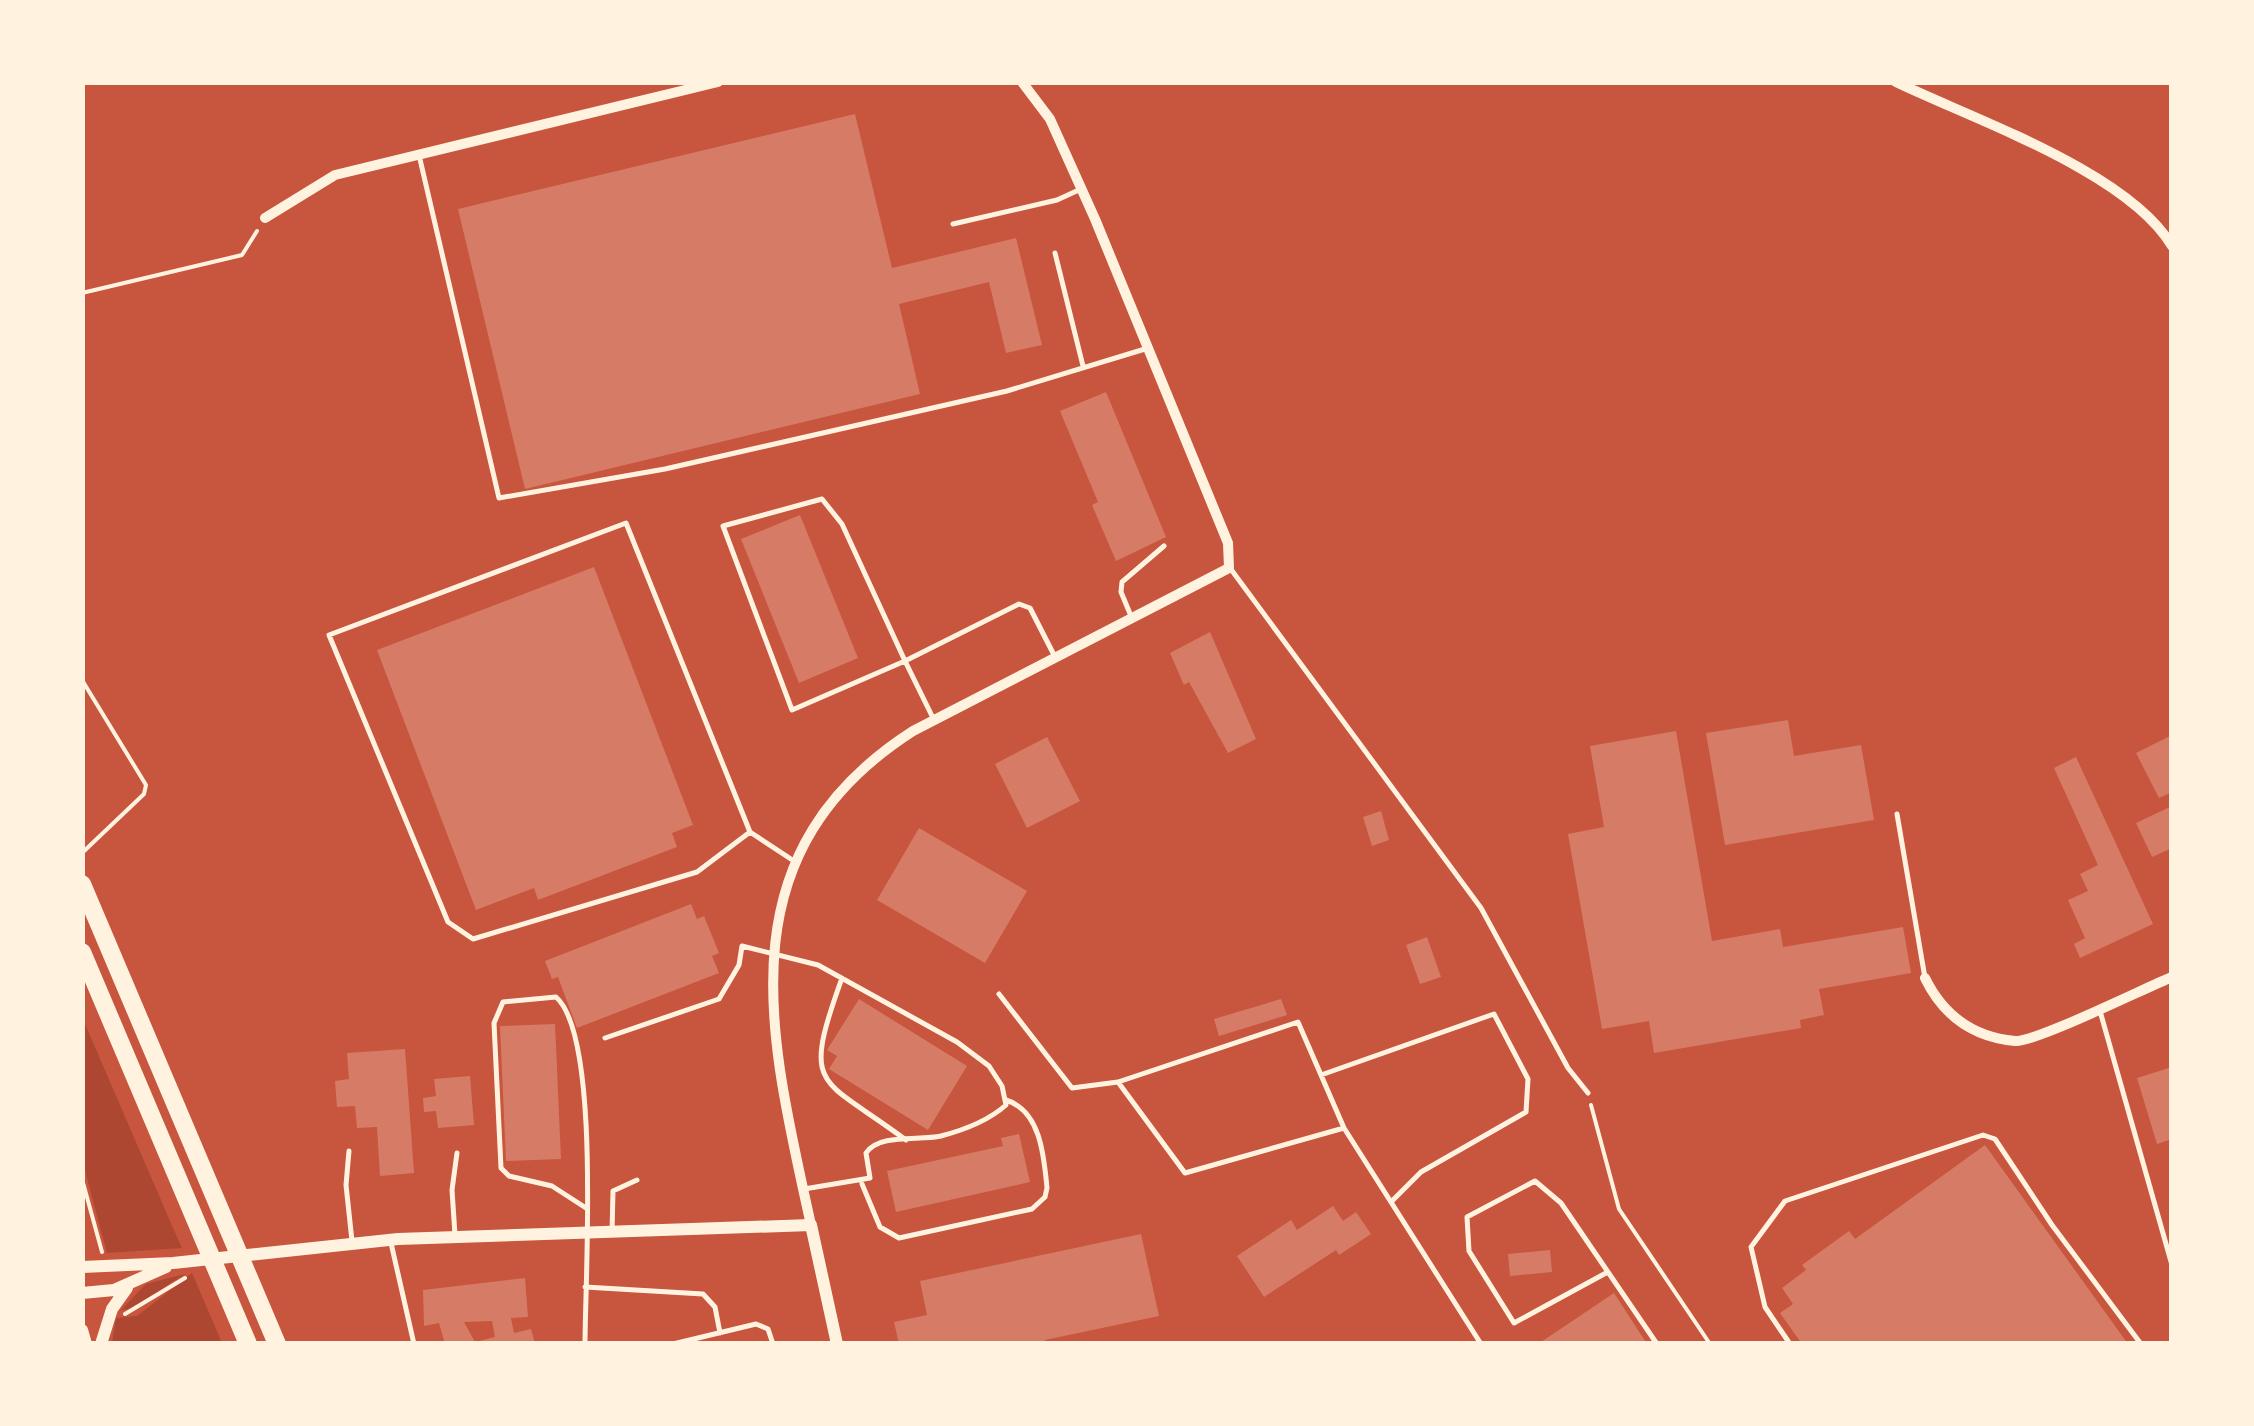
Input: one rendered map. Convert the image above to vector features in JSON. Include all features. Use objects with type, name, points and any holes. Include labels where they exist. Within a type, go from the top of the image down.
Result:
[{"type":"highway","points":[[86,892],[278,1344]]},
{"type":"highway","points":[[82,952],[248,1344]]},
{"type":"street","points":[[264,218],[335,175],[718,82]]},
{"type":"street","points":[[837,1344],[771,1024],[772,950],[797,863],[827,810],[869,761],[934,720],[1229,568],[1228,543],[1081,188],[1050,120],[1022,82]]},
{"type":"street","points":[[1896,82],[2116,186],[2157,222],[2172,246]]},
{"type":"street","points":[[1925,978],[1938,1006],[1970,1028],[2018,1042],[2172,977]]},
{"type":"street","points":[[82,1266],[190,1262],[390,1240],[811,1225]]},
{"type":"street","points":[[82,1293],[129,1286],[173,1263]]},
{"type":"street","points":[[101,1344],[111,1312],[129,1286]]},
{"type":"street","points":[[82,1330],[86,1344]]},
{"type":"lane","points":[[419,155],[499,498],[684,464],[1006,390],[1145,349]]},
{"type":"lane","points":[[953,224],[1057,200],[1081,188]]},
{"type":"lane","points":[[1055,253],[1082,366]]},
{"type":"lane","points":[[934,720],[905,660],[842,524],[822,499],[723,526],[792,710],[905,660],[1019,604],[1030,608],[1054,656]]},
{"type":"lane","points":[[750,832],[698,872],[473,939],[448,922],[329,635],[626,523],[750,832],[797,863]]},
{"type":"lane","points":[[1131,616],[1120,592],[1122,582],[1164,546]]},
{"type":"lane","points":[[1229,568],[1482,908],[1568,1068],[1588,1094]]},
{"type":"lane","points":[[1896,814],[1925,978]]},
{"type":"lane","points":[[605,1038],[719,998],[740,965],[742,946],[772,950],[842,978],[973,1054],[997,1076],[1006,1100],[1030,1116],[1038,1133],[1047,1188],[1032,1208],[899,1238],[880,1227],[861,1183]]},
{"type":"lane","points":[[842,978],[820,1038],[826,1080],[838,1094],[906,1140]]},
{"type":"lane","points":[[999,994],[1072,1088],[1118,1082],[1298,1022],[1344,1128],[1481,1344]]},
{"type":"lane","points":[[585,1344],[586,1208],[583,1076],[568,1012],[550,995],[503,1002],[494,1023],[500,1168],[509,1176],[552,1186],[586,1208]]},
{"type":"lane","points":[[2100,1008],[2172,1265]]},
{"type":"lane","points":[[1320,1075],[1494,1014],[1528,1079],[1526,1112],[1420,1172],[1391,1202]]},
{"type":"lane","points":[[1118,1082],[1185,1173],[1344,1128]]},
{"type":"lane","points":[[803,1189],[861,1183],[872,1175],[868,1148],[951,1133],[1001,1110],[1006,1100]]},
{"type":"lane","points":[[1790,1344],[1765,1306],[1752,1247],[1785,1201],[1983,1134],[1995,1139],[2052,1226],[2142,1344]]},
{"type":"lane","points":[[349,1151],[346,1186],[352,1244]]},
{"type":"lane","points":[[455,1238],[452,1190],[457,1153]]},
{"type":"lane","points":[[612,1235],[614,1191],[636,1180]]},
{"type":"lane","points":[[1606,1273],[1514,1324],[1469,1251],[1466,1218],[1535,1181],[1561,1204],[1657,1344]]},
{"type":"lane","points":[[390,1240],[414,1344]]},
{"type":"lane","points":[[585,1287],[703,1294],[714,1307],[720,1333]]},
{"type":"lane","points":[[673,1344],[763,1325],[772,1344]]},
{"type":"path","points":[[82,294],[242,255],[264,218]]},
{"type":"path","points":[[82,680],[146,785],[144,794],[82,853]]},
{"type":"path","points":[[1588,1094],[1619,1209],[1710,1344]]},
{"type":"path","points":[[82,1179],[100,1238],[102,1265]]},
{"type":"path","points":[[111,1312],[131,1314],[184,1280],[190,1262]]},
{"type":"shaded area","points":[[82,1017],[182,1248],[107,1253],[83,1163]]},
{"type":"shaded area","points":[[192,1273],[222,1343],[112,1343],[116,1318],[137,1316]]},
{"type":"shaded area","points":[[185,1274],[130,1309],[121,1310],[146,1284]]},
{"type":"building","points":[[855,114],[892,268],[1016,238],[1042,345],[1006,353],[989,282],[899,304],[920,394],[525,489],[458,209]]},
{"type":"building","points":[[1106,392],[1166,537],[1116,561],[1092,505],[1098,502],[1060,411]]},
{"type":"building","points":[[800,515],[858,658],[799,683],[741,539]]},
{"type":"building","points":[[594,567],[693,825],[672,833],[677,847],[538,900],[534,888],[476,910],[377,650]]},
{"type":"building","points":[[1210,632],[1256,739],[1228,753],[1189,682],[1184,685],[1170,653]]},
{"type":"building","points":[[1788,720],[1794,756],[1861,745],[1874,820],[1725,845],[1706,733]]},
{"type":"building","points":[[1676,731],[1712,941],[1780,929],[1783,947],[1903,927],[1911,973],[1819,989],[1824,1015],[1800,1020],[1801,1028],[1654,1053],[1649,1021],[1602,1029],[1568,834],[1604,827],[1590,746]]},
{"type":"building","points":[[2172,735],[2172,792],[2159,798],[2136,753]]},
{"type":"building","points":[[1047,737],[1080,801],[1027,828],[995,764]]},
{"type":"building","points":[[2076,757],[2153,924],[2080,958],[2074,944],[2085,938],[2068,900],[2088,891],[2080,874],[2098,865],[2054,768]]},
{"type":"building","points":[[2172,806],[2172,848],[2152,857],[2136,823]]},
{"type":"building","points":[[1381,811],[1389,840],[1372,846],[1363,817]]},
{"type":"building","points":[[919,828],[1027,891],[985,963],[877,900]]},
{"type":"building","points":[[691,904],[697,919],[704,916],[719,953],[712,956],[719,973],[577,1028],[558,977],[552,979],[545,961]]},
{"type":"building","points":[[1427,937],[1441,977],[1420,984],[1406,945]]},
{"type":"building","points":[[859,999],[967,1066],[928,1130],[829,1069],[837,1056],[827,1050]]},
{"type":"building","points":[[1281,999],[1287,1015],[1219,1036],[1214,1019]]},
{"type":"building","points":[[555,1024],[561,1159],[506,1161],[500,1026]]},
{"type":"building","points":[[405,1049],[414,1173],[380,1176],[377,1127],[357,1128],[355,1106],[337,1107],[335,1081],[349,1079],[347,1053]]},
{"type":"building","points":[[2172,1067],[2172,1139],[2157,1144],[2137,1078]]},
{"type":"building","points":[[470,1076],[474,1125],[438,1128],[436,1111],[424,1112],[423,1098],[436,1096],[434,1079]]},
{"type":"building","points":[[1019,1134],[1030,1182],[896,1212],[887,1171],[1003,1146],[1001,1138]]},
{"type":"building","points":[[1985,1145],[2128,1344],[1802,1344],[1780,1313],[1793,1304],[1782,1288],[1806,1270],[1802,1265],[1849,1231],[1855,1239]]},
{"type":"building","points":[[1333,1206],[1343,1221],[1356,1212],[1371,1234],[1339,1255],[1336,1250],[1264,1297],[1237,1256],[1291,1220],[1297,1230]]},
{"type":"building","points":[[1141,1234],[1159,1316],[1045,1340],[1046,1344],[899,1344],[894,1322],[927,1315],[920,1281]]},
{"type":"building","points":[[1550,1250],[1552,1272],[1510,1276],[1508,1254]]},
{"type":"building","points":[[525,1278],[528,1317],[511,1318],[514,1333],[531,1329],[535,1344],[445,1344],[439,1323],[424,1326],[423,1290]],"holes":[[[492,1321],[495,1337],[475,1342],[464,1322]]]},
{"type":"building","points":[[1614,1293],[1647,1344],[1538,1344]]}]
